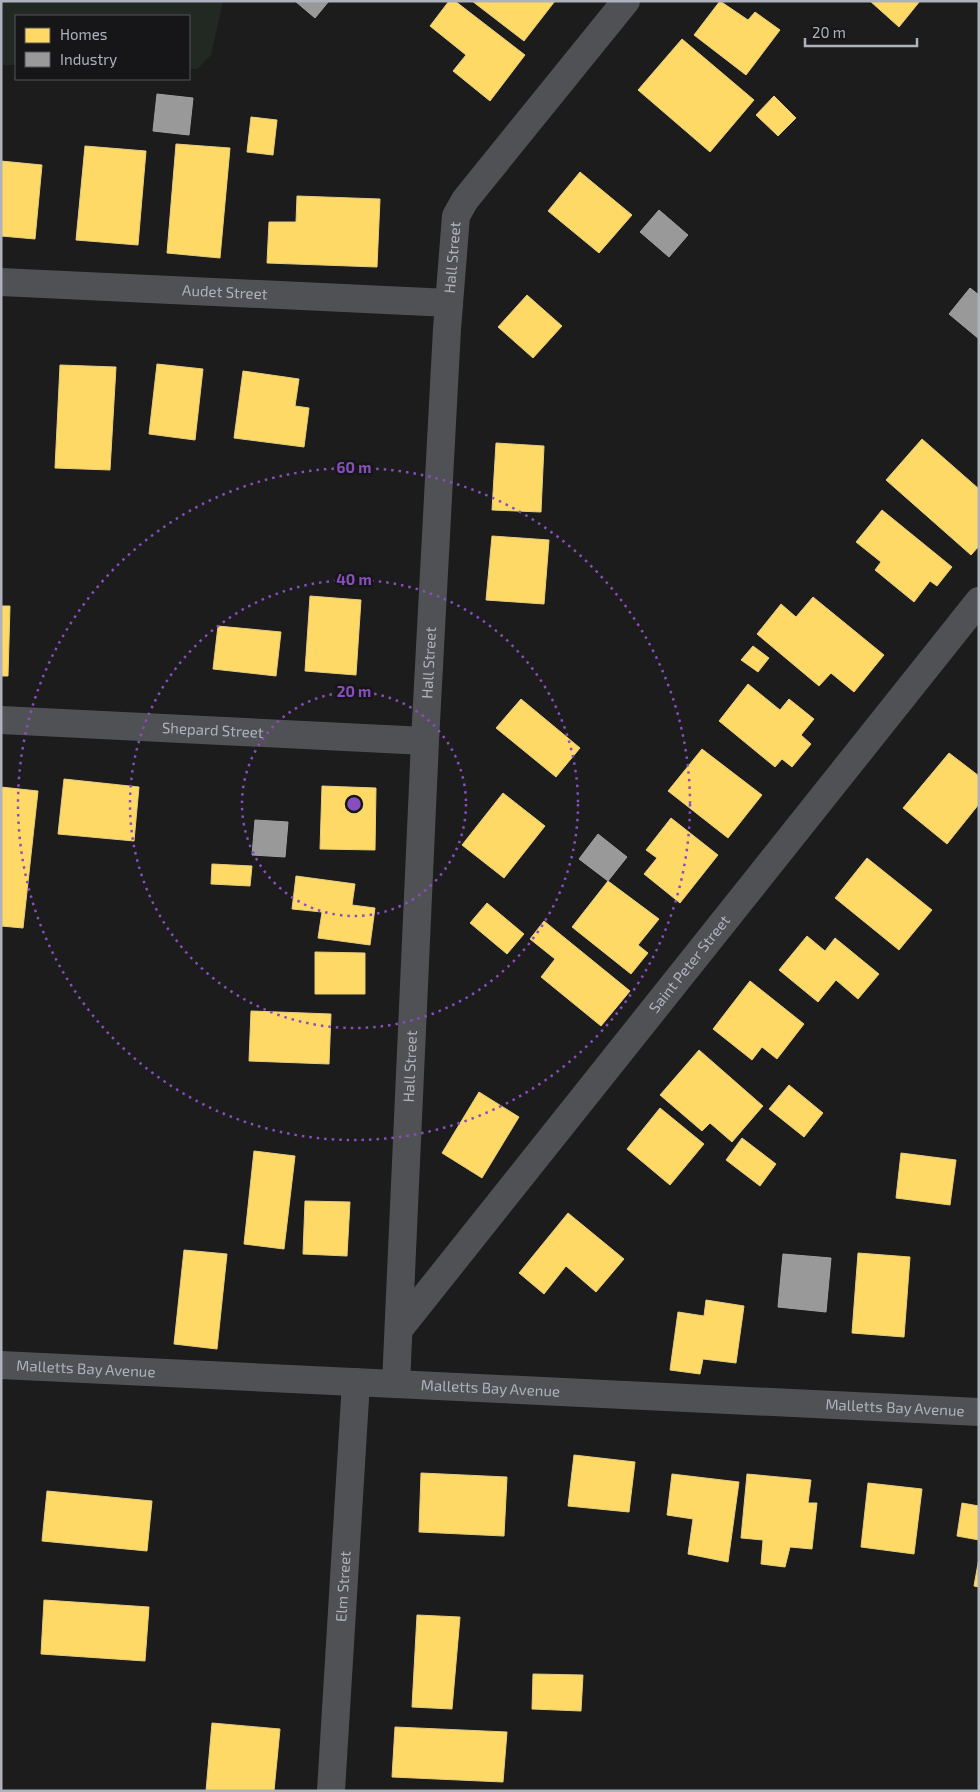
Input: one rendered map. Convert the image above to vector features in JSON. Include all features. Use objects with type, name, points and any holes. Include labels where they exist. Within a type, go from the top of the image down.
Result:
[{"type":"street","name":"Hall Street","points":[[396,1384],[425,741],[449,303],[456,216],[465,200],[626,1]]},
{"type":"street","name":"Audet Street","points":[[1,282],[449,303]]},
{"type":"street","name":"Saint Peter Street","points":[[400,1328],[979,601]]},
{"type":"street","name":"Shepard Street","points":[[1,720],[425,741]]},
{"type":"street","name":"Malletts Bay Avenue","points":[[1,1365],[979,1412]]},
{"type":"street","name":"Elm Street","points":[[331,1791],[356,1382]]},
{"type":"shaded area","points":[[1,1],[223,1],[211,55],[197,69],[190,69],[190,15],[15,15],[15,65],[1,65]]},
{"type":"building: Homes","points":[[449,1],[455,1],[525,55],[490,101],[453,71],[466,55],[430,26]]},
{"type":"building: Homes","points":[[472,1],[555,1],[524,41]]},
{"type":"building: Homes","points":[[720,1],[748,20],[755,12],[780,30],[746,75],[694,35]]},
{"type":"building: Homes","points":[[870,1],[920,1],[899,27]]},
{"type":"building: Homes","points":[[682,39],[754,100],[710,152],[638,90]]},
{"type":"building: Homes","points":[[774,96],[796,118],[778,136],[756,115]]},
{"type":"building: Homes","points":[[251,117],[277,120],[273,155],[247,152]]},
{"type":"building: Homes","points":[[176,144],[230,148],[220,258],[167,253]]},
{"type":"building: Homes","points":[[85,146],[146,151],[138,245],[76,240]]},
{"type":"building: Homes","points":[[1,161],[42,165],[35,239],[1,236]]},
{"type":"building: Homes","points":[[580,172],[632,215],[599,253],[548,211]]},
{"type":"building: Homes","points":[[297,196],[380,199],[377,267],[267,263],[269,222],[296,222]]},
{"type":"building: Homes","points":[[527,295],[562,326],[533,358],[498,327]]},
{"type":"building: Homes","points":[[157,364],[203,369],[195,440],[149,434]]},
{"type":"building: Homes","points":[[60,365],[116,367],[110,470],[55,468]]},
{"type":"building: Homes","points":[[243,371],[299,379],[295,406],[309,408],[304,447],[234,438]]},
{"type":"building: Homes","points":[[922,439],[979,489],[979,546],[971,555],[886,480]]},
{"type":"building: Homes","points":[[496,443],[544,446],[541,512],[492,510]]},
{"type":"building: Homes","points":[[882,510],[952,567],[937,586],[930,581],[914,602],[875,570],[881,562],[856,542]]},
{"type":"building: Homes","points":[[492,536],[549,540],[544,604],[486,600]]},
{"type":"building: Homes","points":[[310,596],[361,600],[356,675],[305,671]]},
{"type":"building: Homes","points":[[813,597],[884,655],[854,692],[831,673],[819,686],[757,634],[781,604],[796,617]]},
{"type":"building: Homes","points":[[1,606],[10,606],[8,676],[1,676]]},
{"type":"building: Homes","points":[[218,626],[281,632],[276,676],[213,669]]},
{"type":"building: Homes","points":[[753,646],[769,658],[758,672],[741,660]]},
{"type":"building: Homes","points":[[748,684],[780,710],[789,699],[814,719],[801,735],[811,744],[792,767],[782,759],[775,767],[719,721]]},
{"type":"building: Homes","points":[[521,699],[580,748],[556,777],[496,728]]},
{"type":"building: Homes","points":[[702,749],[762,795],[728,838],[668,791]]},
{"type":"building: Homes","points":[[949,753],[979,776],[979,804],[947,844],[903,808]]},
{"type":"building: Homes","points":[[64,779],[139,787],[134,841],[58,834]]},
{"type":"building: Homes","points":[[322,786],[376,788],[375,850],[320,849]]},
{"type":"building: Homes","points":[[1,787],[38,791],[23,928],[1,926]]},
{"type":"building: Homes","points":[[503,793],[545,826],[504,878],[462,845]]},
{"type":"building: Homes","points":[[671,818],[718,855],[680,903],[644,874],[657,858],[646,850]]},
{"type":"building: Homes","points":[[867,858],[932,910],[899,950],[835,898]]},
{"type":"building: Homes","points":[[212,864],[252,866],[250,886],[211,884]]},
{"type":"building: Homes","points":[[296,876],[355,884],[352,905],[375,908],[370,945],[318,938],[322,912],[292,909]]},
{"type":"building: Homes","points":[[608,881],[659,919],[638,945],[648,953],[631,974],[572,927]]},
{"type":"building: Homes","points":[[487,903],[524,934],[507,954],[470,923]]},
{"type":"building: Homes","points":[[544,921],[630,991],[601,1026],[541,977],[555,959],[530,939]]},
{"type":"building: Homes","points":[[807,936],[825,951],[835,938],[879,974],[858,999],[836,980],[818,1002],[779,970]]},
{"type":"building: Homes","points":[[315,952],[365,953],[365,994],[315,994]]},
{"type":"building: Homes","points":[[750,981],[804,1024],[777,1059],[762,1047],[752,1060],[713,1029]]},
{"type":"building: Homes","points":[[251,1011],[331,1014],[329,1064],[249,1061]]},
{"type":"building: Homes","points":[[699,1050],[763,1106],[732,1142],[710,1123],[702,1131],[660,1095]]},
{"type":"building: Homes","points":[[789,1085],[823,1113],[804,1137],[769,1109]]},
{"type":"building: Homes","points":[[479,1092],[519,1117],[482,1178],[442,1153]]},
{"type":"building: Homes","points":[[660,1108],[704,1144],[670,1185],[627,1149]]},
{"type":"building: Homes","points":[[742,1138],[776,1164],[760,1186],[726,1160]]},
{"type":"building: Homes","points":[[254,1151],[295,1156],[284,1249],[244,1244]]},
{"type":"building: Homes","points":[[901,1153],[956,1160],[950,1205],[896,1198]]},
{"type":"building: Homes","points":[[305,1201],[350,1202],[347,1256],[303,1254]]},
{"type":"building: Homes","points":[[568,1213],[624,1259],[596,1292],[566,1266],[544,1294],[519,1273]]},
{"type":"building: Homes","points":[[184,1250],[227,1254],[217,1349],[174,1344]]},
{"type":"building: Homes","points":[[858,1253],[910,1257],[904,1337],[852,1333]]},
{"type":"building: Homes","points":[[706,1300],[744,1306],[736,1363],[703,1359],[700,1374],[670,1370],[678,1312],[704,1316]]},
{"type":"building: Homes","points":[[574,1455],[635,1462],[629,1512],[568,1506]]},
{"type":"building: Homes","points":[[421,1473],[507,1477],[504,1536],[419,1532]]},
{"type":"building: Homes","points":[[672,1474],[739,1482],[728,1562],[688,1554],[693,1519],[667,1515]]},
{"type":"building: Homes","points":[[747,1474],[811,1480],[808,1503],[817,1503],[812,1549],[790,1547],[785,1567],[761,1564],[763,1540],[741,1538]]},
{"type":"building: Homes","points":[[868,1483],[922,1489],[914,1554],[861,1547]]},
{"type":"building: Homes","points":[[47,1491],[152,1501],[147,1551],[42,1541]]},
{"type":"building: Homes","points":[[962,1503],[979,1506],[979,1540],[957,1536]]},
{"type":"building: Homes","points":[[979,1558],[979,1587],[974,1586]]},
{"type":"building: Homes","points":[[44,1600],[149,1607],[145,1661],[41,1654]]},
{"type":"building: Homes","points":[[417,1615],[460,1617],[452,1709],[412,1707]]},
{"type":"building: Homes","points":[[533,1674],[583,1675],[581,1711],[532,1709]]},
{"type":"building: Homes","points":[[212,1723],[280,1729],[274,1791],[206,1791]]},
{"type":"building: Homes","points":[[395,1727],[507,1732],[503,1782],[392,1777]]},
{"type":"building: Industry","points":[[295,1],[329,1],[315,18]]},
{"type":"building: Industry","points":[[157,94],[193,98],[189,135],[153,131]]},
{"type":"building: Industry","points":[[659,210],[688,235],[669,257],[640,232]]},
{"type":"building: Industry","points":[[970,288],[979,295],[979,339],[949,314]]},
{"type":"building: Industry","points":[[255,820],[288,822],[285,857],[252,855]]},
{"type":"building: Industry","points":[[598,834],[627,857],[608,881],[579,859]]},
{"type":"building: Industry","points":[[783,1254],[831,1258],[826,1312],[778,1307]]}]
